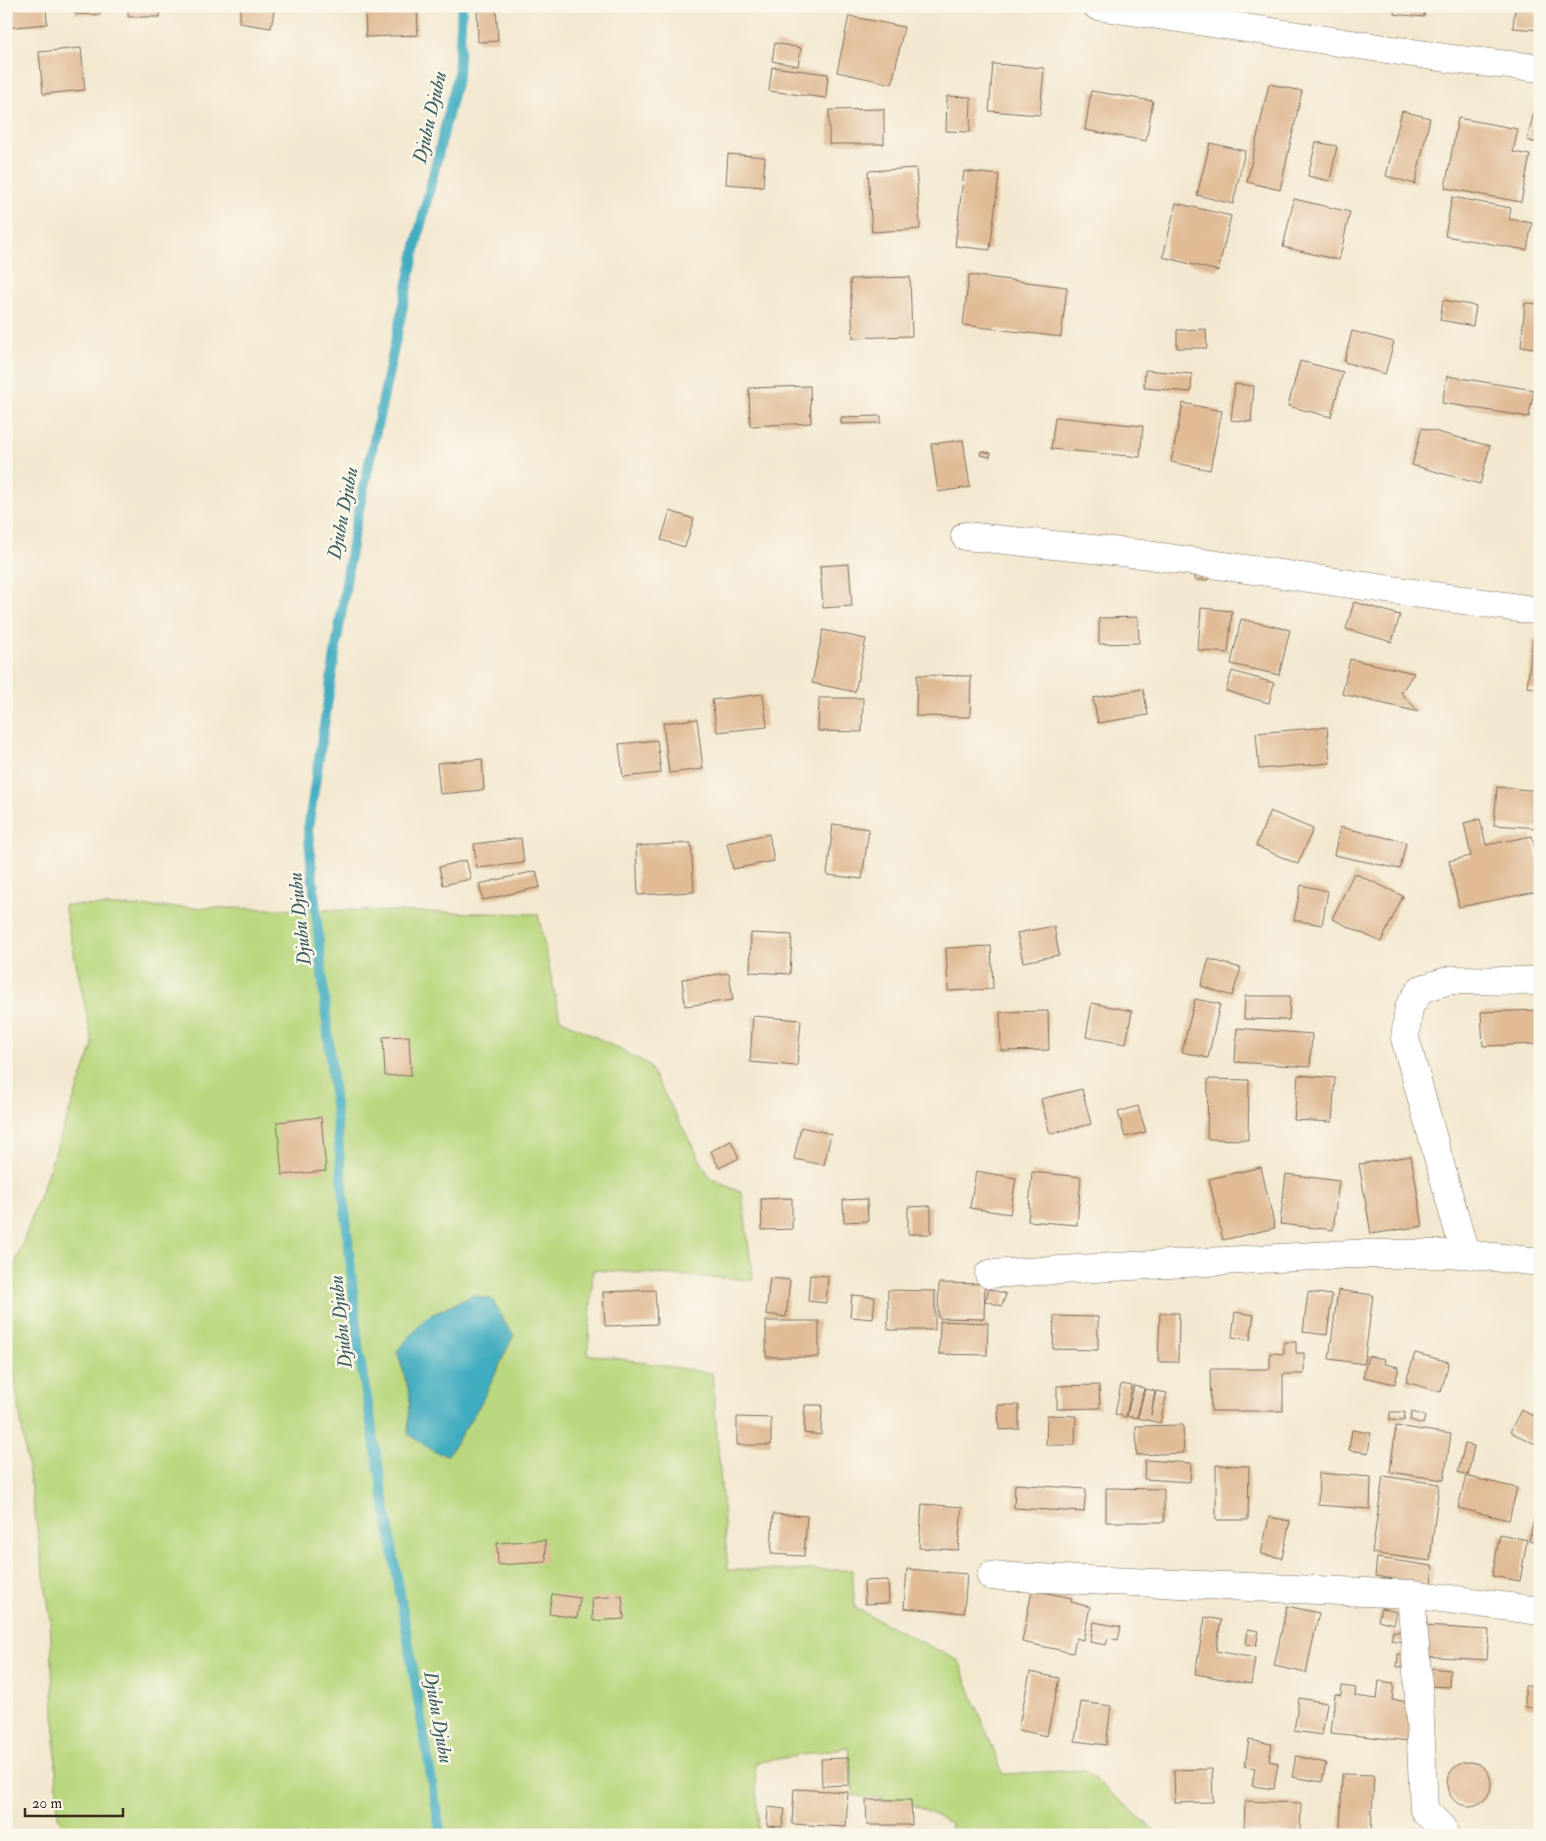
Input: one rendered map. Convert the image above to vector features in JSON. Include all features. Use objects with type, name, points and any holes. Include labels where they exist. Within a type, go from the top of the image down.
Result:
[{"type":"street","points":[[1097,6],[1460,60],[1540,68]]},
{"type":"street","points":[[966,536],[1141,554],[1540,611]]},
{"type":"street","points":[[1464,1254],[1405,1038],[1409,1007],[1421,989],[1450,980],[1540,981]]},
{"type":"street","points":[[989,1274],[1352,1254],[1464,1254],[1540,1262]]},
{"type":"street","points":[[991,1576],[1411,1594],[1540,1611]]},
{"type":"street","points":[[1411,1594],[1419,1698],[1424,1810],[1442,1828],[1446,1835]]},
{"type":"green space","points":[[64,905],[538,914],[560,1019],[648,1064],[710,1178],[742,1193],[753,1280],[593,1270],[588,1354],[712,1373],[728,1570],[852,1570],[855,1608],[959,1661],[1003,1774],[1084,1770],[1160,1835],[951,1835],[951,1823],[906,1801],[854,1796],[848,1747],[755,1763],[759,1835],[66,1835],[58,1815],[50,1616],[6,1321],[6,1290],[93,1045]]},
{"type":"water","points":[[473,1295],[492,1299],[506,1325],[514,1335],[480,1405],[448,1455],[435,1452],[408,1434],[410,1395],[397,1351],[427,1317]]},
{"type":"building","points":[[6,6],[46,6],[47,24],[6,28]]},
{"type":"building","points":[[75,6],[100,6],[100,15],[75,14]]},
{"type":"building","points":[[128,6],[160,6],[160,17],[128,17]]},
{"type":"building","points":[[241,6],[275,6],[271,28],[239,23]]},
{"type":"building","points":[[365,6],[417,6],[418,35],[366,37]]},
{"type":"building","points":[[477,6],[496,6],[498,41],[478,42]]},
{"type":"building","points":[[1395,6],[1425,6],[1424,17],[1394,14]]},
{"type":"building","points":[[1515,6],[1540,6],[1540,30],[1513,28]]},
{"type":"building","points":[[849,16],[904,27],[892,84],[837,72]]},
{"type":"building","points":[[775,43],[801,48],[798,66],[772,61]]},
{"type":"building","points":[[81,48],[85,90],[43,94],[39,52]]},
{"type":"building","points":[[993,64],[1044,68],[1040,115],[989,111]]},
{"type":"building","points":[[772,67],[828,74],[826,98],[769,91]]},
{"type":"building","points":[[1269,84],[1302,91],[1280,190],[1247,182]]},
{"type":"building","points":[[1091,91],[1153,101],[1146,141],[1085,130]]},
{"type":"building","points":[[947,96],[971,97],[970,132],[946,131]]},
{"type":"building","points":[[884,109],[884,144],[829,144],[829,110]]},
{"type":"building","points":[[1402,111],[1430,118],[1415,184],[1386,176]]},
{"type":"building","points":[[1534,112],[1540,114],[1540,144],[1527,140]]},
{"type":"building","points":[[1458,118],[1518,129],[1513,152],[1530,155],[1521,202],[1445,188]]},
{"type":"building","points":[[1316,142],[1337,146],[1330,181],[1308,176]]},
{"type":"building","points":[[1210,143],[1245,151],[1233,204],[1197,195]]},
{"type":"building","points":[[728,154],[765,157],[763,187],[726,184]]},
{"type":"building","points":[[916,168],[920,229],[872,232],[868,171]]},
{"type":"building","points":[[964,171],[999,175],[990,250],[955,246]]},
{"type":"building","points":[[1452,197],[1511,208],[1509,219],[1532,223],[1527,250],[1445,236]]},
{"type":"building","points":[[1294,199],[1350,212],[1339,260],[1283,247]]},
{"type":"building","points":[[1176,203],[1231,216],[1218,271],[1163,257]]},
{"type":"building","points":[[969,275],[1067,287],[1061,337],[963,325]]},
{"type":"building","points":[[910,277],[912,336],[853,338],[850,279]]},
{"type":"building","points":[[1443,300],[1476,306],[1473,326],[1440,320]]},
{"type":"building","points":[[1525,303],[1540,304],[1540,348],[1521,347]]},
{"type":"building","points":[[1206,329],[1207,348],[1177,348],[1177,330]]},
{"type":"building","points":[[1352,331],[1394,342],[1385,374],[1344,362]]},
{"type":"building","points":[[1300,361],[1343,372],[1331,417],[1288,406]]},
{"type":"building","points":[[1145,370],[1192,374],[1191,392],[1144,388]]},
{"type":"building","points":[[1447,376],[1534,390],[1529,417],[1442,403]]},
{"type":"building","points":[[1235,384],[1254,386],[1251,422],[1231,420]]},
{"type":"building","points":[[810,386],[811,423],[750,426],[749,388]]},
{"type":"building","points":[[1183,403],[1222,411],[1210,470],[1171,462]]},
{"type":"building","points":[[881,416],[881,423],[841,424],[841,417]]},
{"type":"building","points":[[1055,417],[1143,426],[1140,457],[1051,449]]},
{"type":"building","points":[[1422,428],[1490,446],[1480,484],[1412,465]]},
{"type":"building","points":[[963,440],[970,487],[938,492],[931,444]]},
{"type":"building","points":[[981,451],[991,453],[990,457],[980,455]]},
{"type":"building","points":[[670,511],[694,519],[685,547],[661,540]]},
{"type":"building","points":[[849,564],[852,606],[823,608],[820,566]]},
{"type":"building","points":[[1194,570],[1207,570],[1208,580],[1195,580]]},
{"type":"building","points":[[1354,602],[1400,615],[1392,642],[1346,629]]},
{"type":"building","points":[[1201,608],[1232,611],[1228,653],[1198,650]]},
{"type":"building","points":[[1138,617],[1139,643],[1099,644],[1099,618]]},
{"type":"building","points":[[1241,619],[1290,630],[1279,675],[1231,664]]},
{"type":"building","points":[[823,630],[866,639],[855,692],[812,683]]},
{"type":"building","points":[[1533,639],[1540,640],[1540,689],[1527,687]]},
{"type":"building","points":[[1350,659],[1414,673],[1401,693],[1419,712],[1342,694]]},
{"type":"building","points":[[1232,671],[1274,683],[1269,703],[1226,691]]},
{"type":"building","points":[[917,675],[971,676],[970,717],[916,716]]},
{"type":"building","points":[[1143,689],[1148,715],[1098,723],[1093,698]]},
{"type":"building","points":[[763,694],[767,727],[717,732],[712,700]]},
{"type":"building","points":[[819,698],[863,698],[862,732],[818,731]]},
{"type":"building","points":[[697,719],[703,769],[669,773],[663,723]]},
{"type":"building","points":[[1327,727],[1330,763],[1259,769],[1256,733]]},
{"type":"building","points":[[657,740],[661,773],[623,777],[619,744]]},
{"type":"building","points":[[482,759],[484,790],[440,794],[437,763]]},
{"type":"building","points":[[1497,787],[1540,791],[1540,828],[1494,825]]},
{"type":"building","points":[[1270,811],[1313,829],[1298,864],[1256,846]]},
{"type":"building","points":[[1480,819],[1486,845],[1532,836],[1540,872],[1540,891],[1459,907],[1449,861],[1471,856],[1464,823]]},
{"type":"building","points":[[833,824],[869,829],[862,879],[827,875]]},
{"type":"building","points":[[1340,827],[1406,842],[1400,869],[1334,855]]},
{"type":"building","points":[[769,834],[774,861],[733,869],[727,843]]},
{"type":"building","points":[[521,838],[524,863],[477,868],[474,844]]},
{"type":"building","points":[[691,843],[694,892],[638,895],[636,846]]},
{"type":"building","points":[[466,860],[471,879],[443,885],[439,867]]},
{"type":"building","points":[[536,871],[540,887],[483,900],[479,884]]},
{"type":"building","points":[[1354,873],[1403,896],[1381,942],[1332,919]]},
{"type":"building","points":[[1301,885],[1328,891],[1322,925],[1294,920]]},
{"type":"building","points":[[1054,926],[1059,955],[1023,962],[1017,933]]},
{"type":"building","points":[[751,933],[792,935],[790,974],[750,972]]},
{"type":"building","points":[[991,946],[993,989],[948,991],[946,948]]},
{"type":"building","points":[[1209,959],[1241,968],[1232,996],[1201,986]]},
{"type":"building","points":[[729,973],[733,1000],[685,1006],[682,979]]},
{"type":"building","points":[[1245,996],[1290,996],[1289,1020],[1244,1019]]},
{"type":"building","points":[[1195,999],[1220,1004],[1208,1058],[1182,1052]]},
{"type":"building","points":[[1092,1003],[1132,1011],[1126,1044],[1086,1037]]},
{"type":"building","points":[[1540,1010],[1540,1044],[1483,1046],[1481,1012]]},
{"type":"building","points":[[1048,1011],[1049,1050],[1001,1051],[1000,1012]]},
{"type":"building","points":[[753,1016],[801,1020],[797,1066],[750,1062]]},
{"type":"building","points":[[1237,1028],[1312,1034],[1310,1067],[1235,1062]]},
{"type":"building","points":[[409,1036],[411,1075],[385,1076],[383,1037]]},
{"type":"building","points":[[1298,1075],[1335,1078],[1332,1122],[1294,1120]]},
{"type":"building","points":[[1208,1079],[1249,1080],[1248,1140],[1207,1139]]},
{"type":"building","points":[[1082,1089],[1091,1124],[1050,1134],[1041,1099]]},
{"type":"building","points":[[1138,1106],[1146,1132],[1125,1137],[1118,1112]]},
{"type":"building","points":[[321,1117],[326,1171],[282,1175],[277,1122]]},
{"type":"building","points":[[801,1127],[831,1134],[824,1165],[794,1159]]},
{"type":"building","points":[[731,1141],[739,1158],[719,1168],[711,1151]]},
{"type":"building","points":[[1411,1156],[1423,1226],[1371,1234],[1359,1164]]},
{"type":"building","points":[[1261,1167],[1275,1228],[1223,1240],[1209,1179]]},
{"type":"building","points":[[976,1171],[1016,1178],[1010,1214],[970,1208]]},
{"type":"building","points":[[1032,1172],[1081,1177],[1077,1225],[1028,1221]]},
{"type":"building","points":[[1286,1174],[1339,1181],[1333,1230],[1280,1224]]},
{"type":"building","points":[[792,1198],[792,1229],[762,1230],[761,1199]]},
{"type":"building","points":[[867,1199],[868,1221],[844,1222],[843,1200]]},
{"type":"building","points":[[931,1206],[931,1234],[908,1234],[908,1207]]},
{"type":"building","points":[[810,1275],[828,1276],[826,1303],[808,1301]]},
{"type":"building","points":[[770,1278],[790,1280],[786,1317],[766,1314]]},
{"type":"building","points":[[939,1283],[985,1284],[984,1319],[938,1318]]},
{"type":"building","points":[[989,1289],[1006,1294],[1002,1306],[985,1301]]},
{"type":"building","points":[[655,1290],[657,1324],[605,1326],[603,1292]]},
{"type":"building","points":[[888,1290],[935,1291],[935,1330],[888,1330]]},
{"type":"building","points":[[1338,1290],[1373,1295],[1364,1364],[1329,1359]]},
{"type":"building","points":[[1308,1292],[1332,1295],[1327,1335],[1303,1332]]},
{"type":"building","points":[[852,1295],[875,1297],[873,1319],[850,1317]]},
{"type":"building","points":[[1235,1312],[1254,1315],[1250,1340],[1232,1337]]},
{"type":"building","points":[[1160,1313],[1179,1313],[1178,1362],[1158,1362]]},
{"type":"building","points":[[1054,1316],[1098,1317],[1098,1350],[1053,1349]]},
{"type":"building","points":[[766,1321],[819,1321],[819,1357],[766,1357]]},
{"type":"building","points":[[940,1321],[988,1323],[987,1355],[939,1354]]},
{"type":"building","points":[[1284,1342],[1296,1342],[1296,1353],[1304,1353],[1304,1374],[1283,1374],[1283,1411],[1211,1411],[1210,1369],[1270,1369],[1270,1353],[1284,1354]]},
{"type":"building","points":[[1415,1353],[1449,1362],[1441,1392],[1406,1382]]},
{"type":"building","points":[[1368,1356],[1385,1359],[1384,1364],[1399,1367],[1395,1384],[1363,1377]]},
{"type":"building","points":[[1121,1384],[1132,1386],[1126,1417],[1115,1414]]},
{"type":"building","points":[[1099,1385],[1100,1408],[1057,1409],[1057,1386]]},
{"type":"building","points":[[1134,1386],[1144,1388],[1137,1418],[1127,1416]]},
{"type":"building","points":[[1145,1389],[1155,1391],[1151,1415],[1156,1391],[1167,1393],[1160,1423],[1138,1418]]},
{"type":"building","points":[[805,1405],[822,1405],[821,1435],[804,1433]]},
{"type":"building","points":[[998,1405],[1019,1405],[1019,1429],[999,1430]]},
{"type":"building","points":[[1521,1410],[1540,1419],[1540,1446],[1510,1432]]},
{"type":"building","points":[[1390,1412],[1405,1412],[1404,1421],[1390,1420]]},
{"type":"building","points":[[1412,1412],[1425,1416],[1423,1424],[1410,1420]]},
{"type":"building","points":[[1047,1415],[1076,1416],[1075,1445],[1046,1445]]},
{"type":"building","points":[[737,1417],[771,1418],[771,1445],[737,1445]]},
{"type":"building","points":[[1183,1425],[1184,1453],[1137,1455],[1136,1426]]},
{"type":"building","points":[[1396,1426],[1451,1434],[1444,1480],[1390,1472]]},
{"type":"building","points":[[1352,1430],[1371,1433],[1368,1453],[1349,1450]]},
{"type":"building","points":[[1465,1444],[1474,1446],[1468,1475],[1458,1472]]},
{"type":"building","points":[[1145,1460],[1191,1463],[1190,1482],[1144,1479]]},
{"type":"building","points":[[1216,1465],[1249,1466],[1248,1520],[1216,1520]]},
{"type":"building","points":[[1319,1473],[1371,1477],[1370,1509],[1318,1505]]},
{"type":"building","points":[[1383,1476],[1439,1484],[1430,1561],[1372,1553]]},
{"type":"building","points":[[1466,1476],[1517,1488],[1509,1520],[1458,1508]]},
{"type":"building","points":[[1015,1484],[1086,1489],[1084,1512],[1014,1508]]},
{"type":"building","points":[[1106,1488],[1164,1489],[1164,1522],[1106,1522]]},
{"type":"building","points":[[1540,1499],[1540,1543],[1529,1540]]},
{"type":"building","points":[[922,1504],[962,1507],[958,1550],[919,1548]]},
{"type":"building","points":[[773,1514],[807,1516],[804,1556],[771,1554]]},
{"type":"building","points":[[1269,1517],[1290,1521],[1282,1558],[1261,1554]]},
{"type":"building","points":[[1500,1534],[1527,1540],[1520,1581],[1492,1576]]},
{"type":"building","points":[[545,1540],[546,1562],[498,1565],[497,1543]]},
{"type":"building","points":[[1377,1558],[1433,1566],[1431,1585],[1375,1576]]},
{"type":"building","points":[[907,1569],[967,1574],[964,1613],[904,1608]]},
{"type":"building","points":[[888,1580],[889,1603],[865,1604],[864,1581]]},
{"type":"building","points":[[1032,1590],[1072,1598],[1071,1602],[1090,1607],[1083,1640],[1076,1638],[1073,1653],[1022,1642]]},
{"type":"building","points":[[552,1594],[580,1598],[577,1618],[549,1614]]},
{"type":"building","points":[[622,1596],[624,1619],[593,1621],[592,1598]]},
{"type":"building","points":[[1287,1606],[1319,1613],[1306,1673],[1274,1666]]},
{"type":"building","points":[[1381,1608],[1397,1612],[1394,1624],[1378,1620]]},
{"type":"building","points":[[1205,1617],[1221,1620],[1216,1651],[1255,1658],[1251,1684],[1195,1674]]},
{"type":"building","points":[[1094,1622],[1121,1627],[1118,1640],[1108,1638],[1106,1645],[1090,1642]]},
{"type":"building","points":[[1424,1626],[1489,1630],[1487,1660],[1423,1656]]},
{"type":"building","points":[[1248,1629],[1259,1631],[1256,1646],[1246,1644]]},
{"type":"building","points":[[1393,1631],[1405,1632],[1403,1642],[1391,1640]]},
{"type":"building","points":[[1398,1654],[1408,1655],[1408,1667],[1397,1667]]},
{"type":"building","points":[[1430,1668],[1450,1670],[1449,1687],[1429,1686]]},
{"type":"building","points":[[1030,1672],[1059,1678],[1047,1736],[1018,1730]]},
{"type":"building","points":[[1379,1681],[1394,1683],[1392,1700],[1414,1702],[1410,1741],[1331,1733],[1335,1694],[1341,1695],[1342,1686],[1356,1688],[1355,1696],[1377,1699]]},
{"type":"building","points":[[1525,1686],[1540,1686],[1540,1708],[1525,1707]]},
{"type":"building","points":[[1299,1698],[1327,1703],[1322,1735],[1294,1731]]},
{"type":"building","points":[[1081,1702],[1111,1706],[1106,1745],[1075,1741]]},
{"type":"building","points":[[1249,1740],[1272,1744],[1269,1761],[1278,1763],[1274,1789],[1252,1786],[1255,1768],[1245,1766]]},
{"type":"building","points":[[1296,1756],[1326,1763],[1322,1782],[1292,1777]]},
{"type":"building","points":[[849,1758],[849,1785],[822,1786],[821,1759]]},
{"type":"building","points":[[1473,1762],[1485,1768],[1490,1776],[1490,1792],[1485,1800],[1477,1805],[1465,1806],[1453,1800],[1448,1792],[1447,1780],[1453,1768],[1461,1763]]},
{"type":"building","points":[[1212,1769],[1213,1802],[1175,1803],[1174,1770]]},
{"type":"building","points":[[1342,1774],[1374,1775],[1371,1831],[1340,1829]]},
{"type":"building","points":[[794,1789],[848,1792],[846,1827],[792,1824]]},
{"type":"building","points":[[866,1800],[911,1800],[912,1825],[867,1825]]},
{"type":"building","points":[[1245,1801],[1301,1803],[1300,1833],[1244,1831]]},
{"type":"building","points":[[768,1807],[785,1809],[782,1827],[767,1826]]},
{"type":"waterway","name":"Djubu Djubu","points":[[441,1835],[359,1352],[308,829],[353,538],[419,232],[458,75],[462,6]]}]
